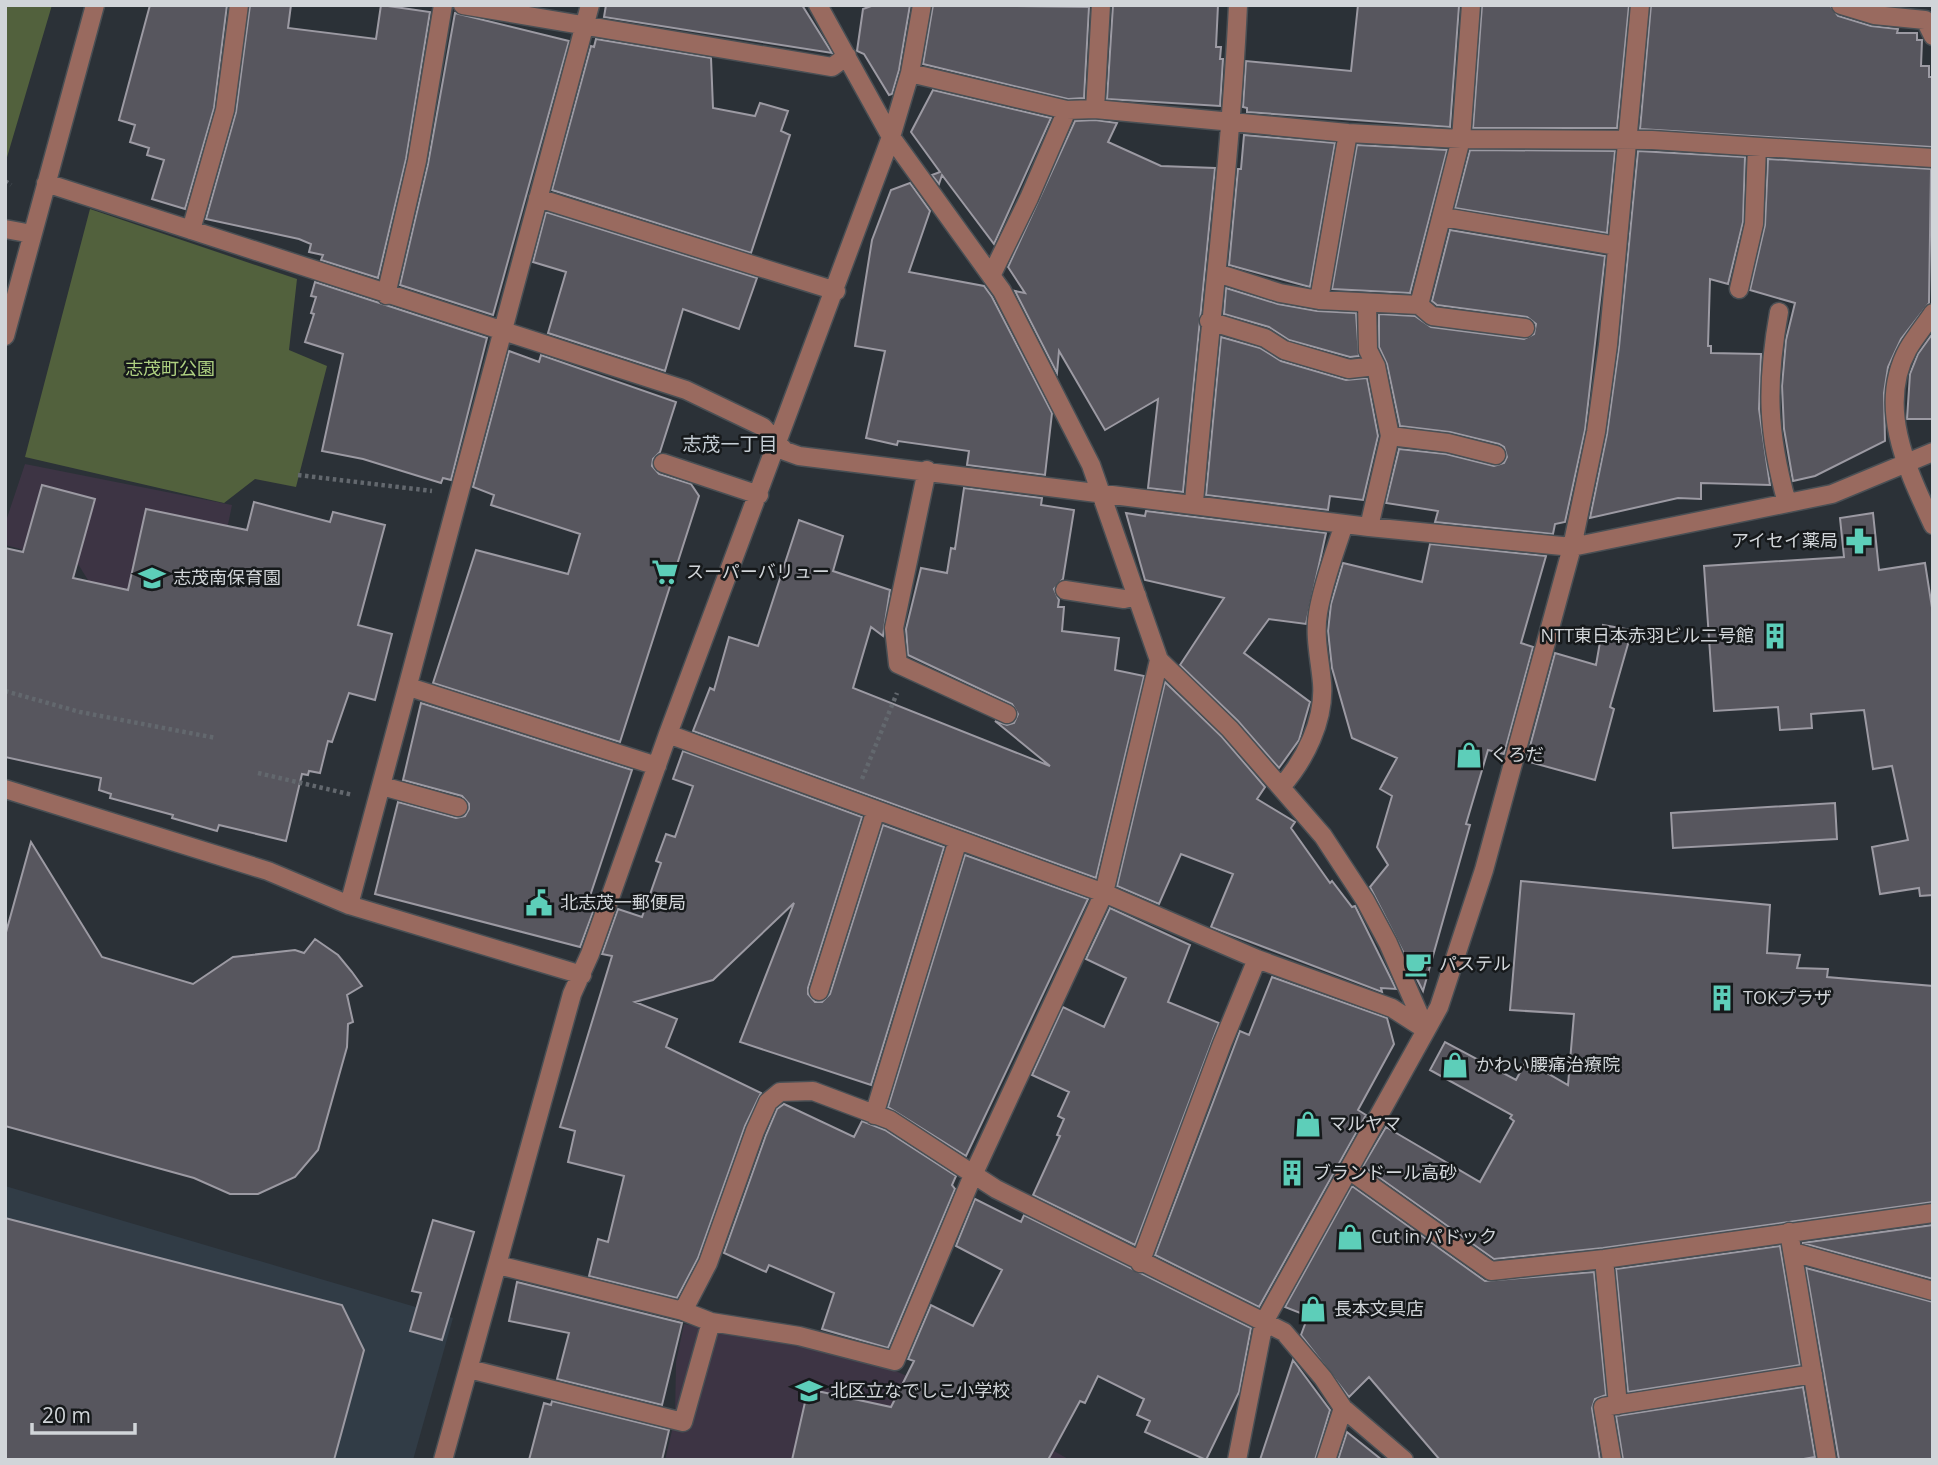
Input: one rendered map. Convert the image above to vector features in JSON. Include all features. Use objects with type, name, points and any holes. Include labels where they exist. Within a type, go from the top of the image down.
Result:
[{"type":"street","points":[[5,336],[95,5]]},
{"type":"street","points":[[191,230],[225,110],[239,5]]},
{"type":"street","points":[[386,295],[417,161],[443,5]]},
{"type":"street","points":[[463,5],[832,67],[847,56]]},
{"type":"street","points":[[349,905],[590,5]]},
{"type":"street","points":[[818,5],[891,137],[991,276],[1085,452],[1159,660],[1230,729],[1323,836],[1365,900],[1388,943],[1426,1030]]},
{"type":"street","points":[[443,1460],[572,994],[582,975],[668,734],[836,291],[891,137],[910,74],[922,5]]},
{"type":"street","points":[[1095,109],[1101,5]]},
{"type":"street","points":[[1194,502],[1209,321],[1217,273],[1232,121],[1238,5]]},
{"type":"street","points":[[1419,306],[1461,139],[1471,5]]},
{"type":"street","points":[[1237,1460],[1264,1322],[1426,1030],[1454,967],[1484,870],[1572,547],[1596,432],[1640,5]]},
{"type":"street","points":[[1841,5],[1874,15],[1928,20]]},
{"type":"street","points":[[910,74],[1067,110],[1095,109],[1348,133],[1461,139],[1627,140],[1933,158]]},
{"type":"street","points":[[991,276],[1067,110]]},
{"type":"street","points":[[1319,300],[1348,133]]},
{"type":"street","points":[[1739,289],[1754,224],[1757,147]]},
{"type":"street","points":[[46,183],[686,390],[764,426],[785,451],[799,456],[1194,502],[1368,527],[1572,547],[1832,494],[1933,452]]},
{"type":"street","points":[[538,198],[836,291]]},
{"type":"street","points":[[1443,217],[1617,246]]},
{"type":"street","points":[[5,229],[32,234]]},
{"type":"street","points":[[1217,273],[1280,293],[1319,300],[1419,306],[1432,316],[1525,328]]},
{"type":"street","points":[[1367,303],[1368,350],[1376,366],[1390,436],[1368,527]]},
{"type":"street","points":[[1779,312],[1768,384],[1770,431],[1787,503]]},
{"type":"street","points":[[1933,313],[1908,350],[1896,381],[1897,431],[1904,464],[1933,525]]},
{"type":"street","points":[[1209,321],[1265,338],[1284,350],[1349,369],[1376,366]]},
{"type":"street","points":[[1390,436],[1448,443],[1496,455]]},
{"type":"street","points":[[663,463],[759,495]]},
{"type":"street","points":[[927,470],[894,628],[898,664],[1007,714]]},
{"type":"street","points":[[1281,787],[1300,765],[1315,728],[1322,687],[1316,644],[1318,612],[1344,524]]},
{"type":"street","points":[[1065,590],[1124,600],[1138,596]]},
{"type":"street","points":[[498,1265],[683,1311],[711,1322],[799,1336],[895,1361],[973,1175],[1104,893],[1159,660]]},
{"type":"street","points":[[409,687],[657,766]]},
{"type":"street","points":[[668,734],[1104,893],[1257,959],[1392,1008],[1426,1030]]},
{"type":"street","points":[[5,789],[268,871],[349,905],[582,975]]},
{"type":"street","points":[[380,793],[458,807]]},
{"type":"street","points":[[819,991],[876,810]]},
{"type":"street","points":[[874,1115],[958,840]]},
{"type":"street","points":[[1140,1263],[1222,1044],[1257,959]]},
{"type":"street","points":[[683,1311],[708,1263],[768,1102],[780,1092],[813,1091],[890,1120],[973,1175],[1140,1263],[1283,1332],[1322,1378],[1343,1408],[1404,1460]]},
{"type":"street","points":[[1349,1170],[1491,1271],[1604,1259],[1933,1213]]},
{"type":"street","points":[[1789,1232],[1828,1460]]},
{"type":"street","points":[[1793,1252],[1933,1291]]},
{"type":"street","points":[[1604,1259],[1618,1405]]},
{"type":"street","points":[[469,1369],[683,1422],[711,1322]]},
{"type":"street","points":[[1612,1460],[1604,1407],[1813,1374]]},
{"type":"street","points":[[1326,1460],[1343,1408]]},
{"type":"path","points":[[298,475],[457,494]]},
{"type":"path","points":[[853,802],[898,691],[898,664]]},
{"type":"path","points":[[5,691],[80,712],[216,738]]},
{"type":"path","points":[[258,773],[380,793]]},
{"type":"shaded area","name":"志茂南保育園","points":[[25,464],[232,505],[199,667],[96,593],[78,564],[5,545],[5,524]]},
{"type":"shaded area","points":[[5,1186],[453,1318],[413,1460],[5,1460]]},
{"type":"shaded area","name":"北区立なでしこ小学校","points":[[684,1324],[819,1348],[891,1369],[968,1403],[1070,1460],[665,1460],[675,1418],[676,1362]]},
{"type":"green space","points":[[5,5],[52,5],[5,164]]},
{"type":"green space","name":"志茂町公園","points":[[90,209],[297,279],[289,350],[327,366],[296,487],[255,479],[224,503],[25,457]]},
{"type":"building","points":[[150,5],[227,5],[214,108],[185,209],[152,199],[164,160],[147,155],[149,148],[130,142],[135,125],[119,120]]},
{"type":"building","points":[[250,5],[291,5],[288,28],[376,39],[381,5],[430,12],[406,159],[378,278],[321,260],[323,255],[309,252],[311,244],[299,239],[206,219],[236,112]]},
{"type":"building","points":[[606,5],[802,5],[832,53],[604,17]]},
{"type":"building","points":[[874,5],[910,5],[899,70],[892,94],[889,95],[864,54],[857,51],[863,9]]},
{"type":"building","points":[[933,5],[1089,7],[1084,98],[1068,99],[923,64]]},
{"type":"building","points":[[1113,5],[1218,5],[1216,47],[1221,47],[1220,59],[1223,59],[1220,106],[1107,99]]},
{"type":"building","points":[[1358,5],[1459,6],[1450,127],[1247,112],[1247,108],[1243,107],[1246,61],[1351,71]]},
{"type":"building","points":[[1482,5],[1629,5],[1617,128],[1473,128]]},
{"type":"building","points":[[1651,5],[1830,5],[1838,16],[1871,26],[1898,29],[1897,33],[1917,33],[1917,40],[1922,40],[1921,66],[1929,66],[1929,77],[1933,77],[1932,147],[1640,129]]},
{"type":"building","points":[[455,13],[569,41],[493,315],[400,285],[428,164]]},
{"type":"building","points":[[596,39],[711,58],[713,108],[755,116],[760,103],[788,111],[781,131],[790,135],[751,253],[552,190],[591,46],[594,47]]},
{"type":"building","points":[[933,90],[1051,118],[994,244],[942,175],[939,184],[932,175],[940,172],[911,132]]},
{"type":"building","points":[[1075,121],[1117,123],[1108,142],[1161,166],[1215,168],[1183,492],[1148,488],[1158,399],[1105,430],[1059,351],[1057,373],[1015,291],[1025,293],[1008,267]]},
{"type":"building","points":[[1244,135],[1335,143],[1310,287],[1229,265]]},
{"type":"building","points":[[1357,145],[1447,150],[1410,293],[1332,289]]},
{"type":"building","points":[[1470,150],[1615,151],[1607,233],[1455,208]]},
{"type":"building","points":[[1638,151],[1745,157],[1743,222],[1728,284],[1710,279],[1708,346],[1711,346],[1711,353],[1761,354],[1759,409],[1770,485],[1701,483],[1701,499],[1678,498],[1590,518],[1607,434],[1619,347]]},
{"type":"building","points":[[1768,159],[1931,169],[1929,303],[1901,339],[1888,367],[1884,393],[1885,441],[1815,476],[1793,481],[1784,429],[1782,386],[1786,340],[1795,303],[1750,290],[1765,225]]},
{"type":"building","points":[[910,183],[930,211],[909,272],[984,286],[992,297],[1052,413],[1045,475],[967,465],[969,451],[898,441],[897,445],[866,438],[885,351],[855,346],[872,240],[891,190]]},
{"type":"building","points":[[546,212],[757,278],[739,329],[683,309],[665,371],[548,333],[566,272],[533,262]]},
{"type":"building","points":[[1450,230],[1605,256],[1585,430],[1565,522],[1555,524],[1553,534],[1435,522],[1438,511],[1386,503],[1399,449],[1446,454],[1494,466],[1504,463],[1507,457],[1504,447],[1499,444],[1450,432],[1400,426],[1387,364],[1379,347],[1379,314],[1415,316],[1431,327],[1524,339],[1534,334],[1536,324],[1527,317],[1437,305],[1432,301]]},
{"type":"building","points":[[315,282],[487,338],[451,480],[443,478],[441,483],[363,459],[322,451],[343,354],[305,342],[314,314],[311,313],[316,297],[311,296]]},
{"type":"building","points":[[1226,288],[1278,304],[1317,311],[1356,313],[1359,356],[1350,357],[1289,340],[1269,327],[1224,314]]},
{"type":"building","points":[[1933,333],[1933,419],[1907,419],[1910,374],[1918,354]]},
{"type":"building","points":[[1221,337],[1260,348],[1281,361],[1346,380],[1367,378],[1378,436],[1363,500],[1330,496],[1328,510],[1206,495]]},
{"type":"building","points":[[509,351],[539,362],[541,355],[676,402],[660,452],[653,459],[652,466],[659,474],[691,484],[699,496],[620,742],[433,683],[476,550],[568,574],[580,534],[491,505],[494,495],[473,487]]},
{"type":"building","points":[[42,485],[95,499],[73,578],[128,590],[146,509],[247,530],[254,502],[330,522],[333,512],[385,525],[358,625],[392,634],[375,700],[349,693],[332,742],[328,741],[320,773],[309,771],[308,775],[302,774],[286,841],[219,825],[217,831],[172,818],[173,815],[110,798],[111,794],[99,790],[101,778],[5,757],[5,548],[23,552]]},
{"type":"building","points":[[964,488],[1042,498],[1041,505],[1074,510],[1063,579],[1054,589],[1059,600],[1058,607],[1064,607],[1062,631],[1119,638],[1115,670],[1144,676],[1096,878],[693,731],[710,688],[714,690],[729,637],[758,646],[799,520],[843,536],[833,571],[890,590],[883,636],[871,627],[853,688],[1050,766],[995,721],[1007,725],[1014,723],[1018,714],[1012,704],[908,655],[906,629],[921,568],[947,573],[951,548],[955,549]]},
{"type":"building","points":[[1146,511],[1326,533],[1306,624],[1269,619],[1244,653],[1310,702],[1299,740],[1279,768],[1238,721],[1180,665],[1224,598],[1145,580],[1126,513],[1145,516]]},
{"type":"building","points":[[1873,513],[1879,570],[1925,563],[1933,614],[1933,895],[1920,896],[1919,888],[1880,894],[1872,847],[1908,840],[1892,766],[1873,769],[1864,710],[1811,714],[1812,728],[1780,730],[1778,707],[1714,711],[1704,566],[1844,557],[1840,518]]},
{"type":"building","points":[[1430,544],[1546,556],[1521,643],[1533,647],[1504,754],[1488,750],[1466,824],[1470,825],[1423,991],[1370,887],[1388,865],[1377,847],[1392,796],[1380,789],[1397,758],[1352,738],[1332,668],[1328,631],[1331,604],[1343,563],[1422,582]]},
{"type":"building","points":[[1603,625],[1632,630],[1610,707],[1614,709],[1595,780],[1526,761],[1555,653],[1596,665]]},
{"type":"building","points":[[1165,682],[1222,737],[1265,787],[1257,799],[1295,822],[1291,828],[1330,883],[1332,881],[1352,907],[1355,906],[1396,989],[1381,988],[1382,992],[1211,927],[1233,874],[1181,854],[1159,904],[1117,886]]},
{"type":"building","points":[[421,703],[632,770],[589,899],[597,901],[580,947],[375,894],[398,802],[456,818],[465,816],[469,809],[469,804],[462,796],[403,780]]},
{"type":"building","points":[[683,751],[862,817],[808,988],[808,994],[815,1002],[822,1002],[830,994],[883,825],[944,847],[871,1085],[740,1042],[794,903],[713,980],[635,1002],[677,1019],[666,1047],[761,1093],[745,1126],[698,1258],[677,1298],[589,1276],[598,1239],[608,1242],[624,1176],[568,1162],[575,1131],[560,1127],[612,956],[602,954],[618,909],[642,917],[661,863],[656,861],[666,834],[675,837],[693,786],[673,779]]},
{"type":"building","points":[[1835,803],[1837,839],[1673,848],[1671,813]]},
{"type":"building","points":[[31,842],[102,957],[193,984],[233,957],[295,950],[304,953],[315,939],[338,955],[352,972],[362,986],[347,995],[353,1022],[348,1024],[347,1047],[318,1150],[295,1177],[258,1194],[230,1194],[194,1178],[5,1126],[5,936]]},
{"type":"building","points":[[965,855],[1088,899],[966,1156],[888,1107]]},
{"type":"building","points":[[1521,881],[1770,905],[1767,953],[1800,955],[1797,968],[1828,969],[1827,977],[1933,986],[1933,1202],[1603,1248],[1494,1259],[1363,1166],[1386,1127],[1480,1182],[1514,1121],[1510,1118],[1512,1115],[1430,1070],[1445,1042],[1516,1080],[1526,1061],[1568,1085],[1574,1014],[1510,1010]]},
{"type":"building","points":[[1110,908],[1190,945],[1168,1002],[1219,1023],[1135,1245],[1033,1195],[1060,1136],[1057,1135],[1064,1119],[1058,1116],[1069,1092],[1032,1075],[1063,1007],[1104,1027],[1126,978],[1086,959]]},
{"type":"building","points":[[1272,977],[1387,1018],[1394,1044],[1358,1110],[1366,1115],[1259,1307],[1155,1255],[1240,1031],[1249,1035]]},
{"type":"building","points":[[784,1104],[854,1137],[862,1121],[885,1130],[956,1176],[952,1185],[955,1189],[888,1348],[822,1329],[834,1293],[769,1265],[766,1272],[724,1253],[766,1135],[777,1109]]},
{"type":"building","points":[[1352,1186],[1485,1281],[1594,1272],[1606,1395],[1595,1399],[1592,1408],[1600,1460],[1440,1460],[1369,1377],[1349,1397],[1301,1335],[1308,1316],[1285,1307]]},
{"type":"building","points":[[975,1199],[1021,1222],[1024,1215],[1251,1328],[1239,1392],[1206,1460],[1145,1432],[1150,1421],[1137,1415],[1144,1399],[1098,1376],[1085,1403],[1080,1401],[1048,1460],[792,1460],[808,1389],[891,1407],[914,1361],[908,1359],[931,1305],[973,1326],[1002,1270],[956,1246]]},
{"type":"building","points":[[5,1218],[342,1305],[364,1350],[334,1460],[5,1460]]},
{"type":"building","points":[[433,1220],[474,1232],[442,1340],[410,1331],[421,1293],[412,1291]]},
{"type":"building","points":[[1933,1225],[1933,1279],[1802,1243]]},
{"type":"building","points":[[1780,1246],[1800,1365],[1628,1392],[1616,1269]]},
{"type":"building","points":[[1806,1268],[1933,1302],[1933,1460],[1839,1460]]},
{"type":"building","points":[[517,1282],[682,1323],[662,1405],[557,1379],[569,1333],[509,1321]]},
{"type":"building","points":[[1293,1360],[1330,1410],[1315,1460],[1260,1460]]},
{"type":"building","points":[[1803,1387],[1815,1457],[1798,1460],[1623,1460],[1616,1416]]},
{"type":"building","points":[[552,1401],[669,1430],[662,1460],[529,1460],[544,1403],[551,1405]]},
{"type":"building","points":[[1347,1432],[1382,1460],[1338,1460]]},
{"type":"place","name":"アイセイ薬局","points":[[1859,541]]},
{"type":"place","name":"スーパーバリュー","points":[[665,572]]},
{"type":"place","name":"志茂南保育園","points":[[152,578]]},
{"type":"place","name":"NTT東日本赤羽ビル二号館","points":[[1775,636]]},
{"type":"place","name":"くろだ","points":[[1469,755]]},
{"type":"place","name":"北志茂一郵便局","points":[[539,903]]},
{"type":"place","name":"パステル","points":[[1418,964]]},
{"type":"place","name":"TOKプラザ","points":[[1722,998]]},
{"type":"place","name":"かわい腰痛治療院","points":[[1455,1065]]},
{"type":"place","name":"マルヤマ","points":[[1308,1124]]},
{"type":"place","name":"ブランドール高砂","points":[[1292,1173]]},
{"type":"place","name":"Cut in パドック","points":[[1350,1237]]},
{"type":"place","name":"長本文具店","points":[[1313,1309]]},
{"type":"place","name":"北区立なでしこ小学校","points":[[809,1391]]},
{"type":"district","name":"志茂一丁目","points":[[730,444]]}]
